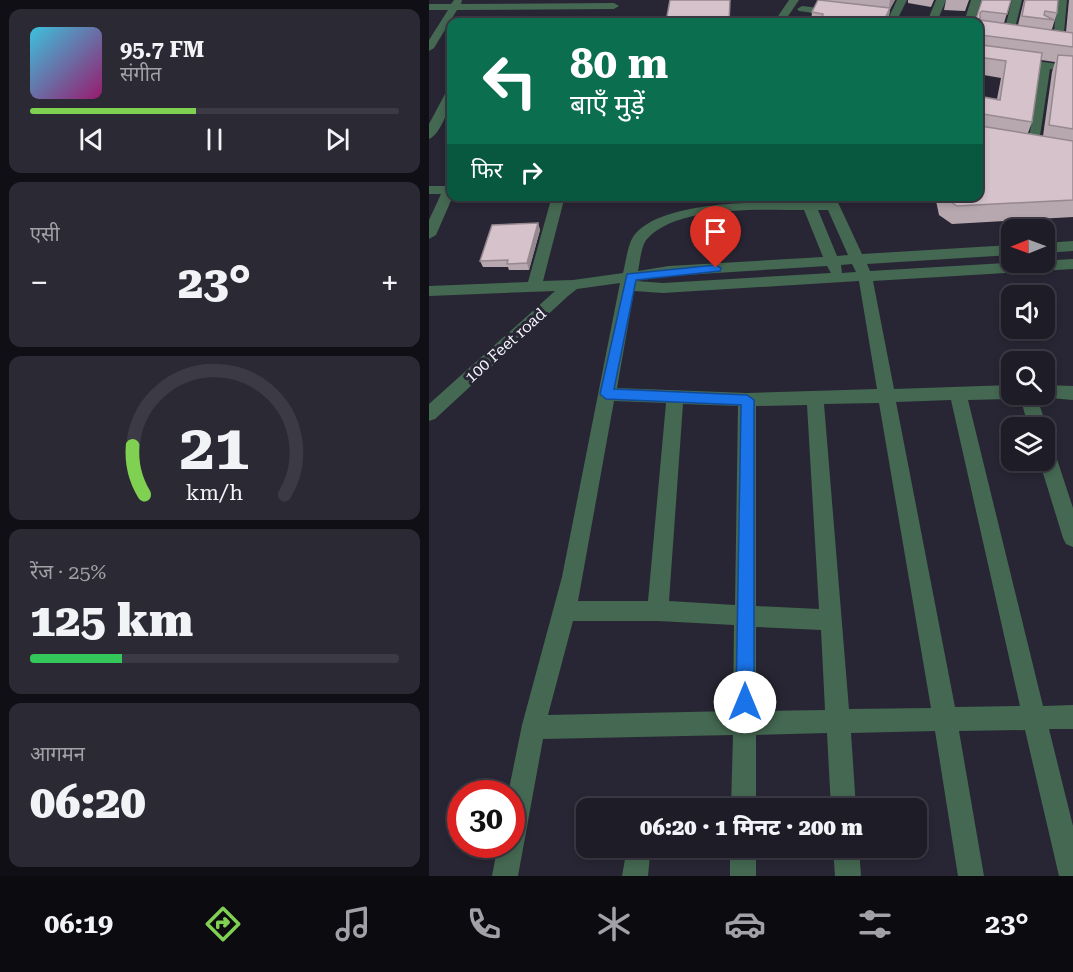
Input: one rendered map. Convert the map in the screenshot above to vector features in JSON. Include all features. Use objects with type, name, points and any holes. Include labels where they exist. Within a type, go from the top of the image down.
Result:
[{"type":"street","points":[[782,18],[794,0]]},
{"type":"street","points":[[893,18],[902,0]]},
{"type":"street","points":[[934,18],[941,0]]},
{"type":"street","points":[[970,18],[976,0]]},
{"type":"street","points":[[1008,36],[1017,0]]},
{"type":"street","points":[[1062,0],[1053,42],[1073,45]]},
{"type":"street","points":[[448,18],[457,4]]},
{"type":"street","points":[[429,8],[457,4],[499,7],[613,7]]},
{"type":"street","points":[[802,8],[871,18]]},
{"type":"street","points":[[429,48],[447,20]]},
{"type":"street","points":[[983,57],[1073,69]]},
{"type":"street","points":[[1033,146],[1045,66]]},
{"type":"street","points":[[429,135],[447,101]]},
{"type":"street","points":[[429,190],[447,189]]},
{"type":"street","points":[[429,235],[447,197]]},
{"type":"street","points":[[535,285],[558,201]]},
{"type":"street","points":[[523,780],[534,727],[565,611],[630,281],[633,253],[638,240],[663,221],[718,209],[830,201],[865,276],[971,876]]},
{"type":"street","points":[[807,202],[839,277]]},
{"type":"street","points":[[1055,247],[1073,246]]},
{"type":"street","points":[[429,291],[630,281],[669,271],[1001,251]]},
{"type":"street","points":[[630,281],[663,288],[1073,264]]},
{"type":"street","name":"100 Feet road","points":[[429,414],[563,292],[579,284]]},
{"type":"street","points":[[606,394],[747,400],[1001,392]]},
{"type":"street","points":[[1055,392],[1073,393]]},
{"type":"street","points":[[957,394],[1072,876]]},
{"type":"street","points":[[658,611],[675,397]]},
{"type":"street","points":[[815,398],[843,798]]},
{"type":"street","points":[[744,798],[747,400]]},
{"type":"street","points":[[1052,471],[1073,538]]},
{"type":"street","points":[[565,611],[658,611],[830,620]]},
{"type":"street","points":[[534,727],[1073,717]]},
{"type":"street","points":[[505,876],[508,858]]},
{"type":"street","points":[[743,858],[743,876]]},
{"type":"street","points":[[847,858],[848,876]]},
{"type":"building","points":[[670,0],[730,0],[729,18],[667,18]]},
{"type":"building","points":[[818,0],[890,8],[885,18],[822,18],[823,14],[812,12]]},
{"type":"building","points":[[982,0],[1011,0],[1007,14],[982,11],[980,18],[976,18]]},
{"type":"building","points":[[1025,0],[1058,0],[1057,13],[1045,11],[1044,15],[1054,20],[1022,16]]},
{"type":"building","points":[[983,20],[1073,33],[1073,47],[983,35]]},
{"type":"building","points":[[983,45],[1042,53],[1032,122],[983,114],[983,97],[1000,100],[1006,61],[983,58]]},
{"type":"building","points":[[1058,55],[1073,56],[1073,129],[1049,125]]},
{"type":"building","points":[[983,126],[1073,141],[1073,200],[957,206],[950,201],[983,201]]},
{"type":"building","points":[[538,223],[527,263],[507,264],[508,260],[480,261],[492,225]]},
{"type":"route","points":[[716,268],[631,276],[606,394],[747,400],[745,702]]}]
